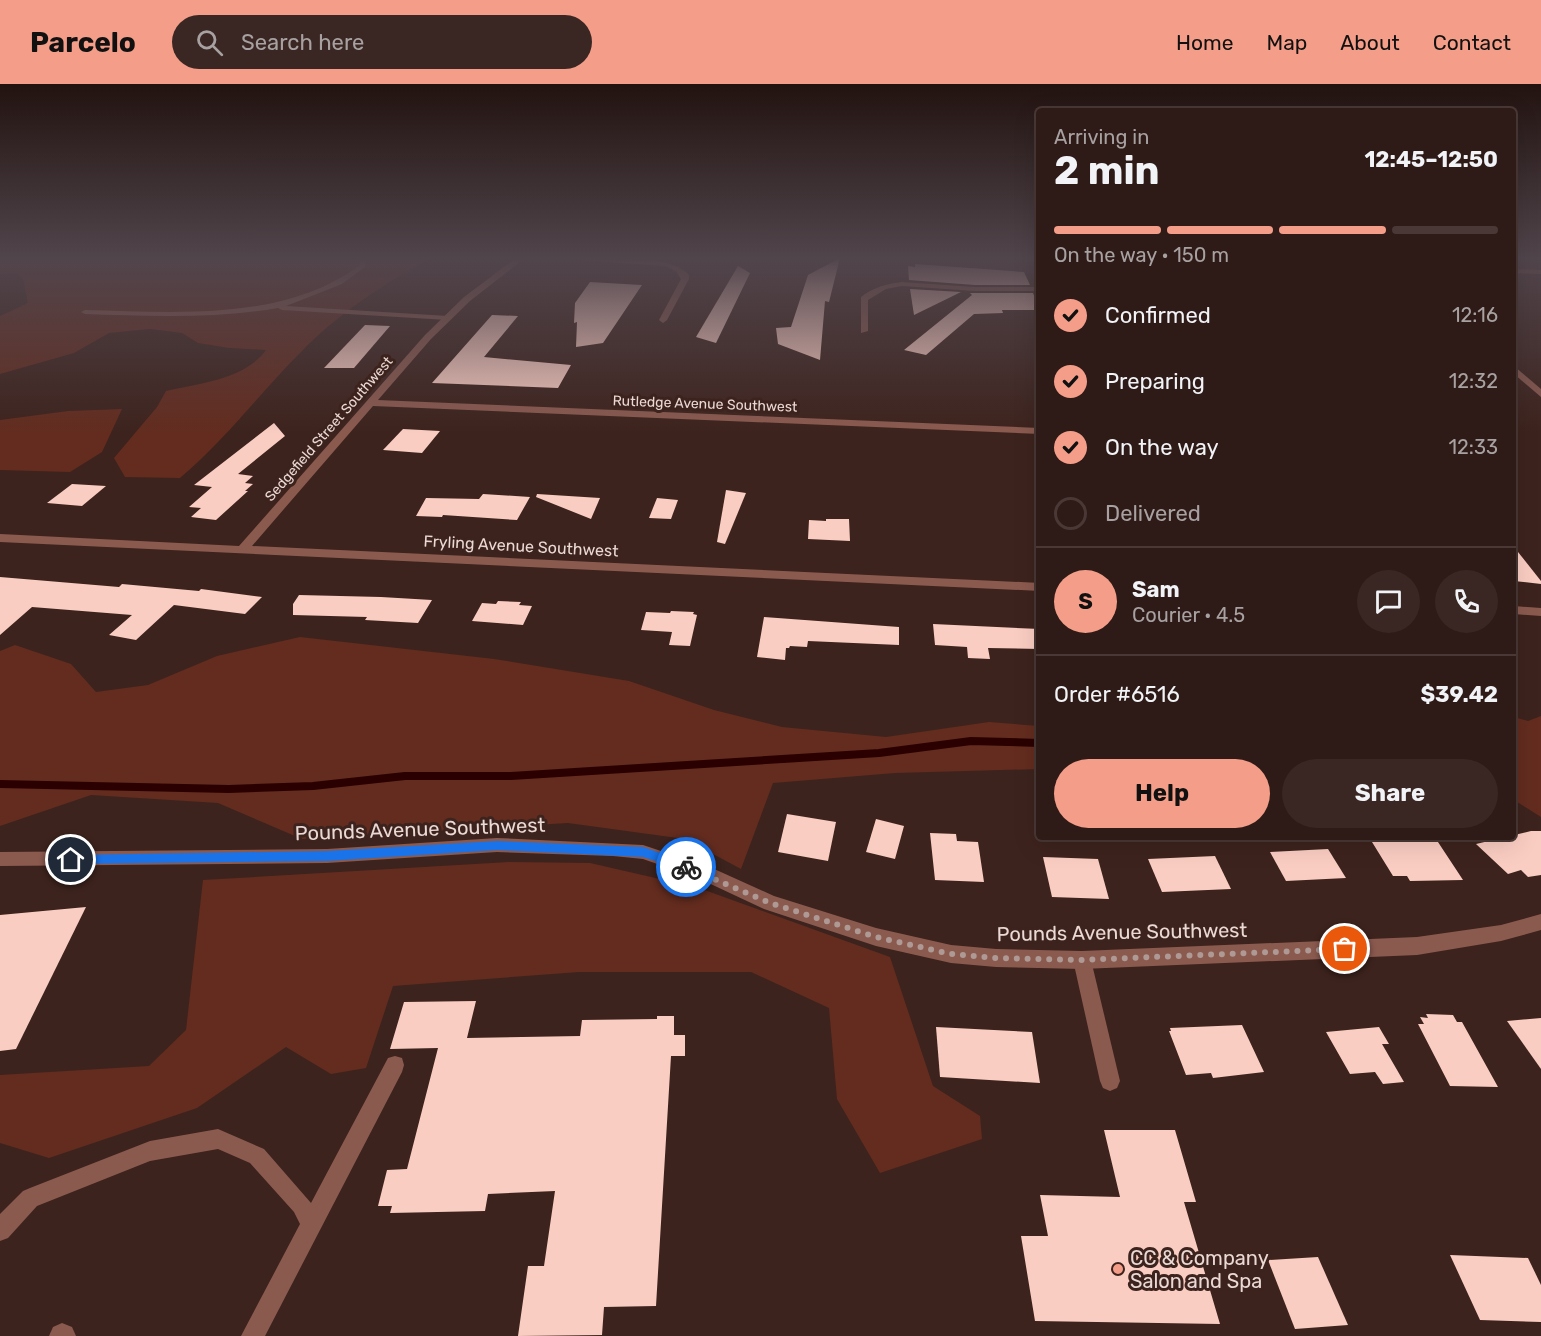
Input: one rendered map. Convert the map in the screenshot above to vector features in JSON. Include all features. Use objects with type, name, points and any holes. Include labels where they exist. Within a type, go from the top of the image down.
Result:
[{"type":"street","points":[[663,320],[665,316]]},
{"type":"street","points":[[864,316],[864,331]]},
{"type":"street","name":"Sedgefield Street Southwest","points":[[242,549],[448,318]]},
{"type":"street","points":[[1516,371],[1541,394]]},
{"type":"street","name":"Rutledge Avenue Southwest","points":[[370,404],[1036,431]]},
{"type":"street","name":"Fryling Avenue Southwest","points":[[0,538],[1036,587]]},
{"type":"street","points":[[1516,610],[1541,612]]},
{"type":"street","name":"Pounds Avenue Southwest","points":[[0,859],[327,856],[497,845],[613,849],[643,852],[706,873],[770,903],[876,937],[951,954],[996,958],[1082,960],[1417,946],[1501,933],[1541,922]]},
{"type":"lane","points":[[423,316],[448,318]]},
{"type":"lane","points":[[1082,960],[1110,1081]]},
{"type":"lane","points":[[253,1336],[395,1065]]},
{"type":"lane","points":[[0,1230],[30,1198],[150,1150],[218,1139],[257,1156],[301,1205],[312,1224]]},
{"type":"shaded area","points":[[0,316],[341,316],[286,368],[212,448],[180,478],[125,477],[114,458],[157,407],[166,391],[234,374],[257,360],[266,350],[198,343],[182,333],[150,329],[109,333],[74,353],[0,374]]},
{"type":"shaded area","points":[[122,409],[102,452],[70,472],[0,470],[0,420],[68,411]]},
{"type":"shaded area","points":[[300,637],[494,659],[629,681],[714,710],[782,727],[886,737],[989,722],[1036,726],[1036,769],[895,773],[773,783],[741,869],[685,839],[568,823],[302,839],[218,803],[91,795],[0,826],[0,651],[15,645],[71,664],[96,692],[148,685],[217,656]]},
{"type":"shaded area","points":[[1541,716],[1541,817],[1516,801],[1516,718],[1528,721]]},
{"type":"shaded area","points":[[509,862],[590,863],[699,888],[890,957],[933,1086],[980,1116],[982,1139],[880,1173],[837,1099],[829,1008],[751,972],[579,972],[393,986],[366,1068],[331,1074],[286,1047],[197,1108],[49,1158],[0,1143],[0,1075],[149,1066],[186,1030],[203,880]]},
{"type":"building","points":[[491,316],[518,316],[484,357],[571,365],[558,388],[432,383]]},
{"type":"building","points":[[574,316],[621,316],[603,343],[576,347],[577,322],[574,323]]},
{"type":"building","points":[[708,316],[729,316],[716,343],[696,337]]},
{"type":"building","points":[[794,316],[824,316],[820,360],[778,344],[776,328],[791,327]]},
{"type":"building","points":[[946,316],[971,316],[926,355],[904,350]]},
{"type":"building","points":[[365,325],[390,326],[354,368],[324,368]]},
{"type":"building","points":[[274,423],[285,436],[238,474],[253,476],[245,483],[253,484],[245,491],[248,491],[216,520],[191,517],[201,508],[189,507],[212,487],[194,485]]},
{"type":"building","points":[[403,429],[440,431],[422,453],[383,450]]},
{"type":"building","points":[[72,484],[106,486],[82,506],[47,503]]},
{"type":"building","points":[[726,490],[746,493],[725,544],[717,542]]},
{"type":"building","points":[[483,494],[530,497],[517,520],[443,515],[442,517],[416,516],[426,498],[479,499]]},
{"type":"building","points":[[537,494],[600,498],[591,519],[536,497]]},
{"type":"building","points":[[657,498],[678,500],[671,519],[649,518]]},
{"type":"building","points":[[826,519],[849,519],[850,541],[808,539],[809,520],[826,521]]},
{"type":"building","points":[[1516,550],[1541,581],[1541,584],[1516,581]]},
{"type":"building","points":[[0,577],[119,587],[122,584],[199,591],[201,589],[262,597],[245,614],[174,605],[136,640],[109,635],[132,615],[32,607],[0,635]]},
{"type":"building","points":[[299,595],[432,600],[418,623],[365,620],[367,617],[293,615],[293,604]]},
{"type":"building","points":[[498,601],[521,602],[519,605],[532,606],[523,625],[472,621],[482,603],[496,604]]},
{"type":"building","points":[[671,611],[694,612],[693,614],[697,615],[690,646],[669,645],[672,632],[641,630],[646,612],[670,613]]},
{"type":"building","points":[[764,617],[899,627],[899,645],[808,641],[807,647],[790,646],[786,648],[785,660],[757,657]]},
{"type":"building","points":[[933,624],[1036,629],[1036,649],[988,648],[990,659],[968,658],[967,647],[935,645]]},
{"type":"building","points":[[787,814],[836,822],[828,861],[778,852]]},
{"type":"building","points":[[876,819],[904,826],[895,859],[866,852]]},
{"type":"building","points":[[1541,831],[1541,875],[1528,877],[1521,870],[1508,874],[1476,844],[1493,840],[1516,840],[1516,835]]},
{"type":"building","points":[[930,833],[956,834],[957,841],[978,842],[984,882],[935,880]]},
{"type":"building","points":[[1437,840],[1463,880],[1410,881],[1407,876],[1393,876],[1372,842]]},
{"type":"building","points":[[1328,849],[1346,878],[1286,881],[1270,852]]},
{"type":"building","points":[[1215,856],[1231,889],[1162,892],[1148,859]]},
{"type":"building","points":[[1043,857],[1098,859],[1109,899],[1052,897]]},
{"type":"building","points":[[86,907],[16,1049],[0,1051],[0,915]]},
{"type":"building","points":[[476,1001],[467,1038],[580,1036],[582,1020],[657,1019],[657,1016],[674,1016],[674,1035],[685,1035],[685,1056],[671,1056],[656,1306],[604,1307],[602,1335],[518,1336],[528,1266],[544,1266],[555,1191],[488,1194],[485,1211],[390,1213],[392,1206],[378,1206],[387,1170],[407,1169],[438,1048],[390,1049],[404,1002]]},
{"type":"building","points":[[1426,1014],[1453,1015],[1457,1022],[1462,1022],[1498,1087],[1450,1086],[1418,1024],[1424,1024],[1420,1017],[1428,1018]]},
{"type":"building","points":[[1541,1018],[1541,1069],[1507,1021]]},
{"type":"building","points":[[1242,1025],[1264,1072],[1213,1078],[1211,1073],[1186,1075],[1169,1031],[1171,1031],[1170,1028]]},
{"type":"building","points":[[936,1027],[1032,1032],[1040,1083],[940,1077]]},
{"type":"building","points":[[1379,1027],[1389,1044],[1382,1044],[1404,1082],[1383,1084],[1375,1072],[1350,1074],[1326,1032]]},
{"type":"building","points":[[1104,1130],[1175,1130],[1196,1202],[1184,1202],[1220,1324],[1035,1321],[1021,1236],[1048,1236],[1040,1195],[1120,1197]]},
{"type":"building","points":[[1450,1255],[1528,1258],[1541,1285],[1541,1322],[1480,1320]]},
{"type":"building","points":[[1318,1257],[1348,1325],[1295,1329],[1268,1260]]},
{"type":"waterway","points":[[0,784],[229,789],[313,786],[405,776],[511,776],[879,753],[963,742]]},
{"type":"waterway","points":[[963,742],[1006,742]]},
{"type":"waterway","points":[[963,742],[1006,742]]},
{"type":"waterway","points":[[1006,742],[1036,743]]},
{"type":"way so far","points":[[686,867],[706,873],[770,903],[876,937],[951,954],[996,958],[1082,960],[1345,949]]},
{"type":"place","name":"CC & Company Salon and Spa","points":[[1118,1269]]},
{"type":"route","points":[[71,860],[327,856],[497,845],[643,852],[686,867]]}]
